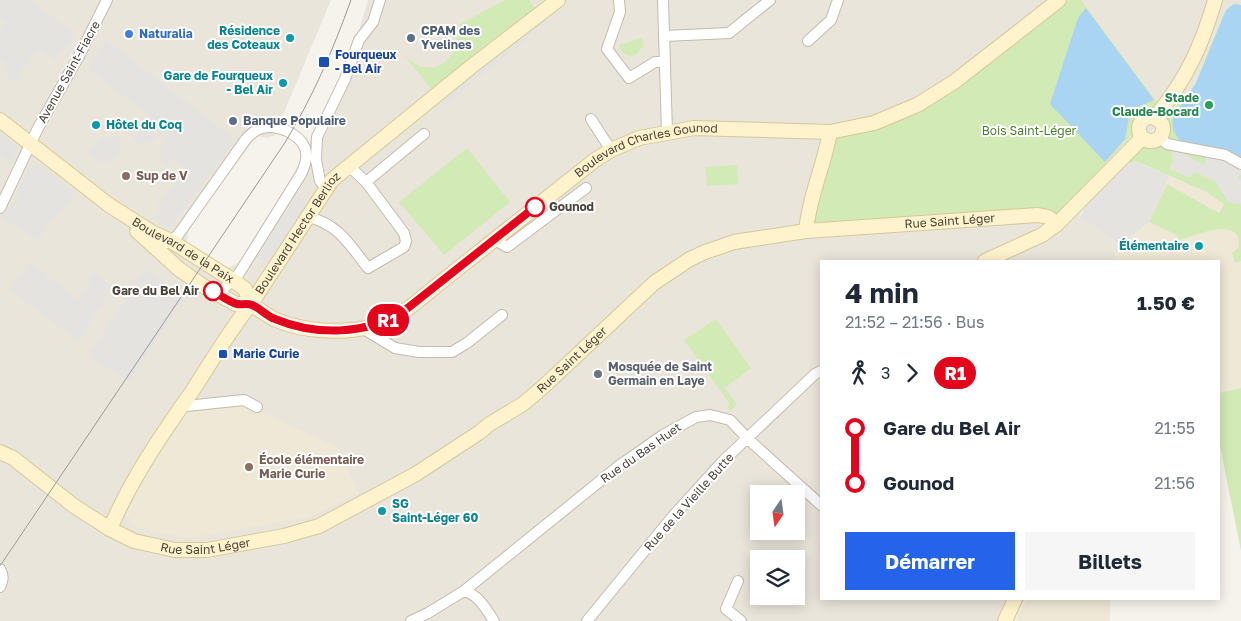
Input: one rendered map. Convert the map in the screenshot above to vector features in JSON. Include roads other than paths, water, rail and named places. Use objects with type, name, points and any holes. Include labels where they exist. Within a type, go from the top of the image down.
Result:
[{"type":"street","name":"Avenue Saint-Fiacre","points":[[0,208],[38,128],[80,56],[107,0]]},
{"type":"street","points":[[327,189],[320,180],[316,160],[317,137],[345,79],[360,40],[375,18],[380,0]]},
{"type":"street","name":"Boulevard Hector Berlioz","points":[[110,529],[126,495],[165,429],[251,304],[332,180],[558,0]]},
{"type":"street","points":[[618,0],[620,12],[607,49],[629,78],[654,62],[665,62]]},
{"type":"street","points":[[663,0],[667,132]]},
{"type":"street","points":[[664,36],[728,34],[770,0]]},
{"type":"street","points":[[808,41],[830,20],[838,0]]},
{"type":"street","name":"Boulevard Charles Gounod","points":[[251,304],[272,318],[295,325],[326,330],[362,328],[389,320],[404,311],[581,171],[612,150],[639,138],[694,128],[830,132],[874,123],[917,105],[954,82],[1059,0]]},
{"type":"street","points":[[1156,119],[1184,78],[1205,32],[1215,0]]},
{"type":"street","points":[[1163,141],[1162,127],[1156,119],[1149,117],[1140,124],[1139,131],[1142,138],[1224,155],[1241,164]]},
{"type":"street","points":[[591,119],[612,150]]},
{"type":"street","name":"Boulevard de la Paix","points":[[0,120],[110,205],[153,233],[171,241],[245,289],[251,304],[236,304],[179,269],[110,205]]},
{"type":"street","points":[[157,248],[178,235],[246,139],[254,131],[272,126],[294,136],[305,148],[305,165],[296,183],[234,281],[218,294]]},
{"type":"street","points":[[806,231],[809,211],[826,154],[830,132]]},
{"type":"street","points":[[366,182],[424,134]]},
{"type":"street","points":[[987,260],[1042,235],[1057,224],[1142,138]]},
{"type":"street","points":[[308,217],[325,222],[338,230],[368,268],[404,247],[406,241],[404,233],[366,182],[349,166]]},
{"type":"street","points":[[495,240],[507,247],[586,188]]},
{"type":"street","name":"Rue Saint Léger","points":[[0,452],[13,458],[74,506],[110,529],[134,541],[175,550],[207,550],[284,536],[320,526],[416,474],[523,404],[654,283],[690,258],[734,242],[806,231],[1038,216],[1048,216],[1057,224]]},
{"type":"street","points":[[362,328],[395,348],[420,352],[452,352],[467,343],[502,315]]},
{"type":"street","name":"Rue de la Vieille Butte","points":[[587,621],[674,516],[722,462],[776,410],[820,372]]},
{"type":"street","points":[[183,404],[186,406],[244,400],[257,407]]},
{"type":"street","name":"Rue du Bas Huet","points":[[411,621],[464,591],[620,465],[662,435],[696,417],[710,415],[730,420],[748,439],[820,504]]},
{"type":"street","points":[[0,570],[3,574],[3,581],[0,587]]},
{"type":"street","points":[[738,581],[726,609],[741,621]]},
{"type":"street","points":[[464,591],[472,593],[478,599],[494,621]]},
{"type":"street","points":[[1004,621],[1014,600]]},
{"type":"water","points":[[1234,4],[1241,5],[1241,158],[1229,151],[1182,143],[1173,129],[1173,118],[1196,83],[1226,10]]},
{"type":"water","points":[[1086,8],[1154,100],[1130,113],[1125,139],[1105,162],[1050,104],[1078,18]]},
{"type":"tram line","points":[[0,566],[284,144],[304,110],[321,74],[351,0]]},
{"type":"place","name":"Naturalia","points":[[129,34]]},
{"type":"place","name":"Résidence des Coteaux","points":[[290,38]]},
{"type":"place","name":"CPAM des Yvelines","points":[[411,38]]},
{"type":"place","name":"Fourqueux - Bel Air","points":[[324,62]]},
{"type":"place","name":"Gare de Fourqueux - Bel Air","points":[[283,83]]},
{"type":"place","name":"Stade Claude-Bocard","points":[[1209,105]]},
{"type":"place","name":"Banque Populaire","points":[[233,121]]},
{"type":"place","name":"Hôtel du Coq","points":[[96,125]]},
{"type":"place","name":"Sup de V","points":[[126,176]]},
{"type":"place","name":"Gounod","points":[[535,207]]},
{"type":"place","name":"Élémentaire","points":[[1199,246]]},
{"type":"place","name":"Gare du Bel Air","points":[[213,291]]},
{"type":"place","name":"Marie Curie","points":[[223,354]]},
{"type":"place","name":"Mosquée de Saint Germain en Laye","points":[[598,374]]},
{"type":"place","name":"École élémentaire Marie Curie","points":[[249,467]]},
{"type":"place","name":"SG Saint-Léger 60","points":[[382,511]]},
{"type":"park label","name":"Bois Saint-Léger","points":[[1029,131]]}]
